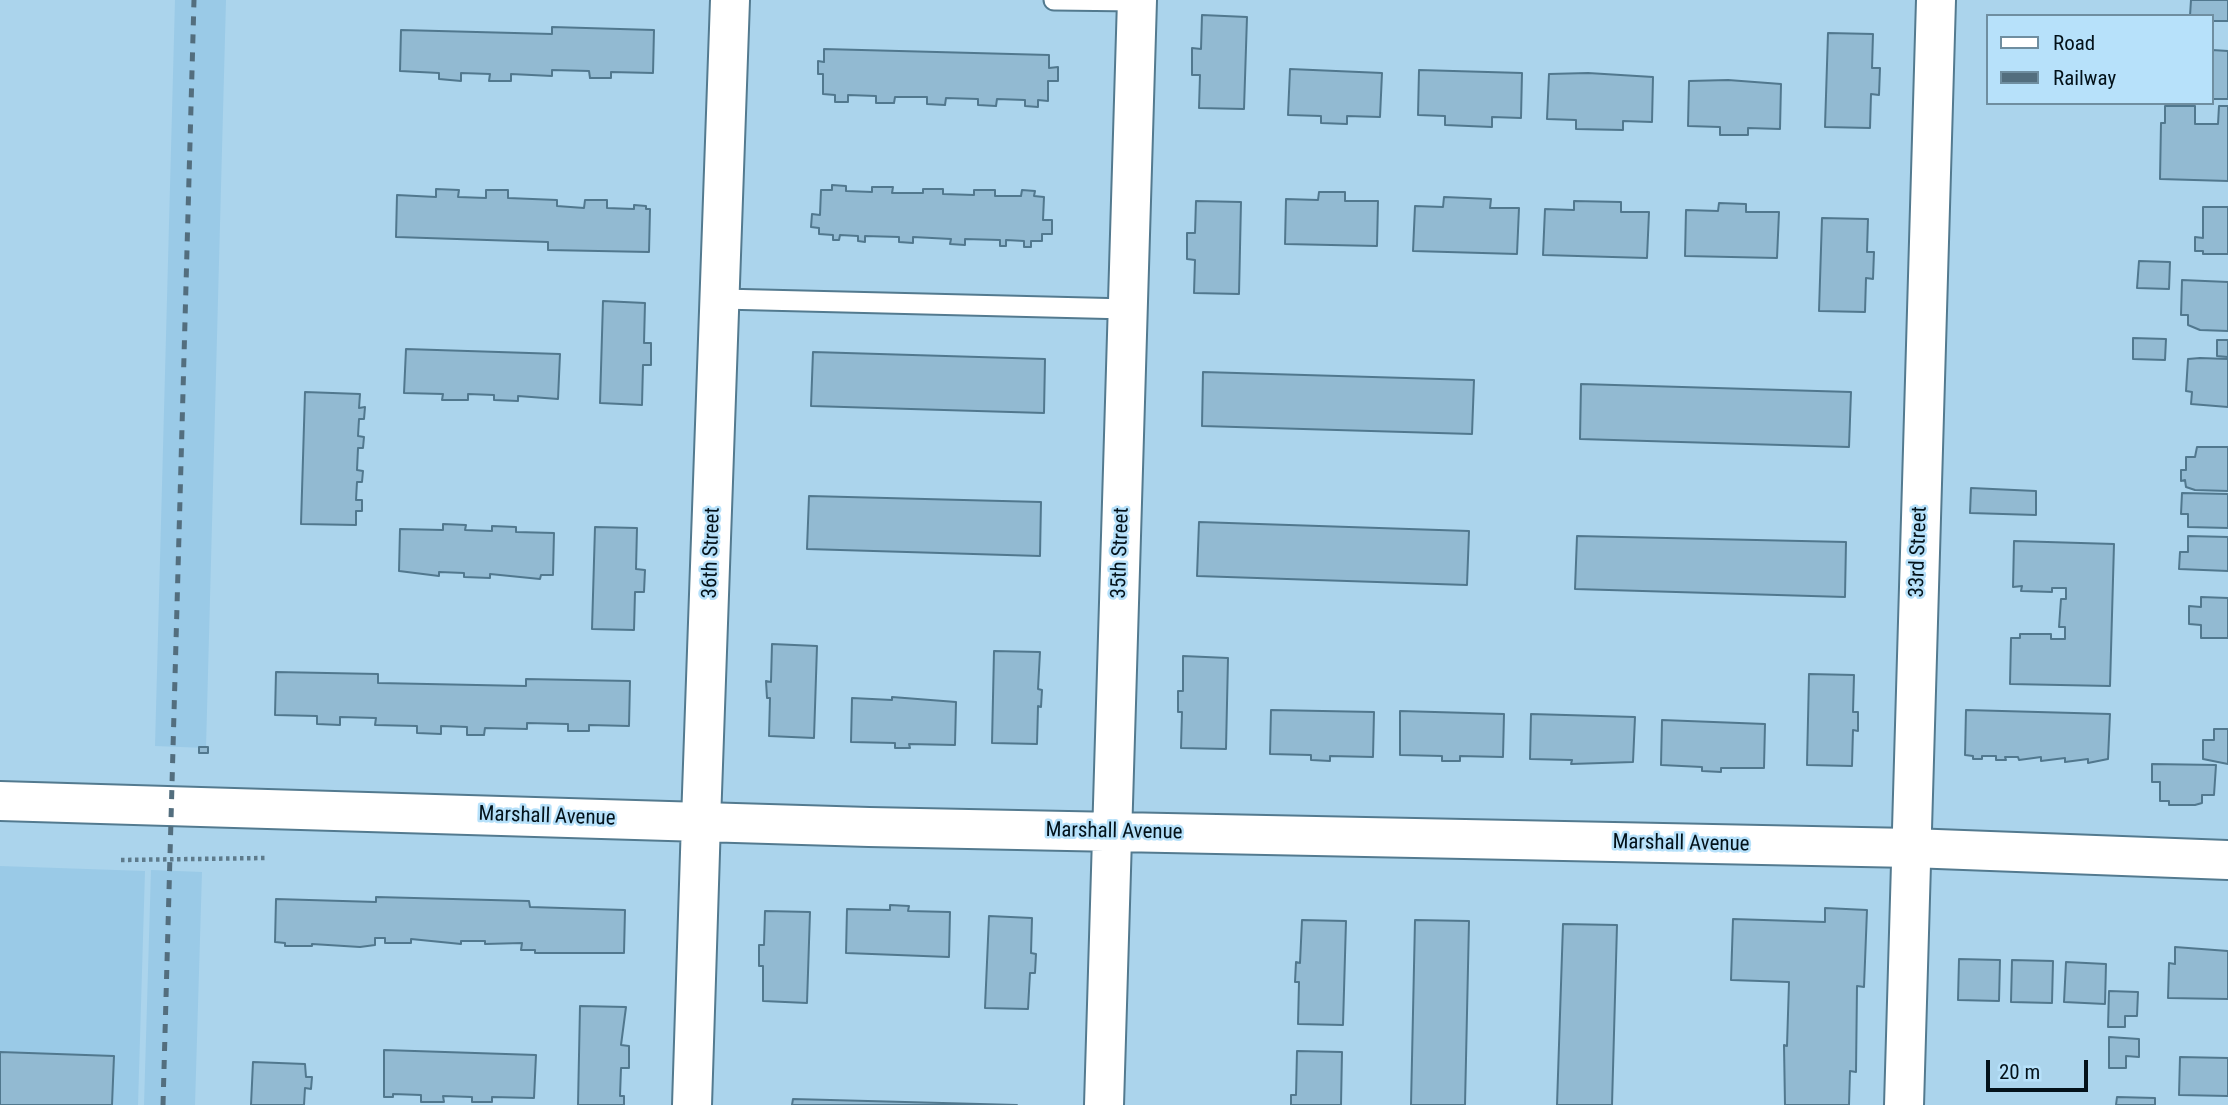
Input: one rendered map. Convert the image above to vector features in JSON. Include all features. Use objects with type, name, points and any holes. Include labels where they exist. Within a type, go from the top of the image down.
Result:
[{"type":"street","name":"36th Street","points":[[692,1105],[722,299],[730,0]]},
{"type":"street","name":"33rd Street","points":[[1904,1105],[1936,0]]},
{"type":"street","name":"35th Street","points":[[1104,1105],[1137,1]]},
{"type":"street","name":"Marshall Avenue","points":[[0,801],[1112,832],[1911,848],[2228,860]]},
{"type":"lane","points":[[1054,0],[1137,1]]},
{"type":"lane","points":[[722,299],[1128,309]]},
{"type":"path","points":[[121,860],[265,858]]},
{"type":"shaded area","points":[[175,0],[226,0],[206,748],[155,746]]},
{"type":"shaded area","points":[[0,866],[145,871],[138,1105],[0,1105]]},
{"type":"shaded area","points":[[151,870],[202,872],[195,1105],[144,1105]]},
{"type":"building","points":[[2191,0],[2228,0],[2228,21],[2214,21],[2214,14],[2190,14]]},
{"type":"building","points":[[1202,15],[1247,17],[1244,109],[1199,108],[1200,75],[1192,75],[1192,48],[1201,49]]},
{"type":"building","points":[[552,27],[654,30],[653,73],[611,72],[611,78],[590,78],[589,71],[552,70],[552,76],[511,74],[511,81],[489,81],[490,74],[461,73],[461,81],[439,79],[439,73],[400,71],[401,30],[552,34]]},
{"type":"building","points":[[1828,33],[1873,34],[1872,68],[1880,68],[1879,95],[1871,94],[1870,128],[1825,127]]},
{"type":"building","points":[[824,49],[1049,55],[1049,68],[1058,67],[1058,81],[1048,81],[1048,101],[1038,100],[1038,107],[1025,106],[1025,100],[997,99],[996,106],[978,105],[978,99],[946,98],[945,105],[927,104],[927,97],[895,97],[894,103],[876,103],[876,96],[848,95],[848,102],[835,102],[835,95],[823,94],[823,74],[818,74],[818,61],[824,62]]},
{"type":"building","points":[[2214,50],[2228,51],[2228,99],[2214,99]]},
{"type":"building","points":[[1290,69],[1382,73],[1380,117],[1347,116],[1347,124],[1321,123],[1321,116],[1288,115]]},
{"type":"building","points":[[1419,70],[1522,73],[1521,118],[1492,117],[1492,127],[1445,125],[1445,116],[1418,115]]},
{"type":"building","points":[[1588,73],[1653,77],[1652,122],[1623,121],[1623,130],[1576,129],[1576,120],[1547,119],[1549,74]]},
{"type":"building","points":[[1728,80],[1781,84],[1780,129],[1748,128],[1748,135],[1720,135],[1720,127],[1688,126],[1689,81]]},
{"type":"building","points":[[2165,106],[2195,106],[2195,124],[2218,124],[2219,106],[2228,106],[2228,181],[2160,179],[2161,123],[2165,123]]},
{"type":"building","points":[[832,185],[846,186],[846,191],[872,192],[872,187],[893,187],[892,193],[923,193],[923,189],[943,189],[943,194],[974,195],[974,190],[995,190],[995,196],[1021,196],[1022,190],[1035,191],[1034,196],[1044,197],[1043,220],[1052,220],[1052,234],[1042,234],[1042,241],[1031,241],[1031,247],[1024,247],[1024,241],[1006,240],[1006,246],[1000,246],[1000,240],[965,239],[965,245],[950,244],[951,239],[913,237],[913,243],[899,242],[899,237],[865,236],[865,242],[858,241],[858,236],[840,235],[839,240],[833,240],[833,235],[819,234],[819,228],[811,227],[812,214],[820,215],[821,190],[832,190]]},
{"type":"building","points":[[436,189],[459,190],[458,197],[486,198],[486,190],[508,190],[508,198],[557,200],[557,206],[584,208],[585,200],[607,200],[607,208],[634,209],[634,205],[646,206],[646,209],[650,209],[649,252],[548,250],[548,242],[396,237],[397,195],[436,197]]},
{"type":"building","points":[[1319,192],[1345,192],[1345,201],[1378,201],[1377,246],[1285,244],[1286,199],[1318,200]]},
{"type":"building","points":[[1444,197],[1491,199],[1490,208],[1519,208],[1517,254],[1413,251],[1415,206],[1443,207]]},
{"type":"building","points":[[1196,201],[1241,202],[1239,294],[1194,293],[1195,260],[1187,259],[1187,233],[1195,233]]},
{"type":"building","points":[[1574,201],[1621,202],[1621,212],[1649,212],[1647,258],[1543,255],[1545,209],[1574,210]]},
{"type":"building","points":[[1719,203],[1746,204],[1746,212],[1779,212],[1777,258],[1685,256],[1686,210],[1718,211]]},
{"type":"building","points":[[2203,207],[2228,207],[2228,254],[2203,254],[2203,251],[2195,251],[2195,237],[2203,238]]},
{"type":"building","points":[[1822,218],[1868,219],[1867,252],[1874,252],[1873,279],[1866,278],[1865,312],[1819,311]]},
{"type":"building","points":[[2139,261],[2170,262],[2169,289],[2137,288]]},
{"type":"building","points":[[2182,280],[2228,282],[2228,331],[2200,330],[2188,325],[2188,315],[2181,315]]},
{"type":"building","points":[[603,301],[645,303],[644,343],[651,343],[651,365],[643,365],[642,405],[600,403]]},
{"type":"building","points":[[2133,338],[2166,339],[2165,360],[2133,359]]},
{"type":"building","points":[[2217,340],[2228,340],[2228,357],[2217,356]]},
{"type":"building","points":[[406,349],[560,354],[558,399],[518,396],[518,401],[494,400],[494,395],[468,394],[468,400],[442,400],[443,394],[404,393]]},
{"type":"building","points":[[813,352],[1045,359],[1044,413],[811,406]]},
{"type":"building","points":[[2188,359],[2228,359],[2228,407],[2191,404],[2192,392],[2186,391]]},
{"type":"building","points":[[1203,372],[1474,380],[1472,434],[1202,426]]},
{"type":"building","points":[[1581,384],[1851,392],[1849,447],[1580,439]]},
{"type":"building","points":[[305,392],[360,394],[359,408],[365,407],[364,419],[359,419],[358,436],[364,437],[363,448],[358,448],[357,470],[363,471],[362,482],[357,482],[356,500],[362,500],[362,511],[356,511],[356,525],[301,524]]},
{"type":"building","points":[[2197,447],[2228,447],[2228,491],[2195,490],[2186,487],[2185,480],[2181,481],[2181,470],[2186,470],[2186,457],[2195,457]]},
{"type":"building","points":[[1971,488],[2036,491],[2036,515],[1970,513]]},
{"type":"building","points":[[2182,493],[2228,494],[2228,528],[2188,527],[2188,514],[2181,514]]},
{"type":"building","points":[[809,496],[1041,502],[1040,556],[807,549]]},
{"type":"building","points":[[1199,522],[1469,531],[1467,585],[1197,576]]},
{"type":"building","points":[[443,524],[466,525],[465,530],[492,531],[492,526],[516,527],[516,532],[554,533],[553,575],[541,575],[540,579],[490,574],[490,578],[464,577],[464,573],[439,572],[439,576],[399,571],[400,529],[443,530]]},
{"type":"building","points":[[595,527],[637,528],[636,569],[645,570],[644,592],[635,592],[634,630],[592,629]]},
{"type":"building","points":[[1577,536],[1846,542],[1845,597],[1575,589]]},
{"type":"building","points":[[2188,536],[2228,537],[2228,571],[2179,569],[2180,552],[2188,552]]},
{"type":"building","points":[[2014,541],[2114,544],[2110,686],[2010,684],[2011,638],[2020,638],[2020,634],[2051,634],[2051,639],[2065,639],[2065,627],[2059,627],[2061,599],[2066,599],[2066,588],[2052,588],[2052,592],[2021,591],[2022,586],[2013,587]]},
{"type":"building","points":[[2201,597],[2228,598],[2228,638],[2201,638],[2201,625],[2189,624],[2189,606],[2201,607]]},
{"type":"building","points":[[772,644],[817,646],[814,738],[769,736],[770,698],[767,698],[766,681],[771,682]]},
{"type":"building","points":[[994,651],[1040,652],[1038,689],[1042,690],[1041,707],[1038,706],[1037,744],[992,743]]},
{"type":"building","points":[[1183,656],[1228,658],[1226,749],[1181,748],[1182,712],[1178,712],[1178,691],[1183,691]]},
{"type":"building","points":[[276,672],[378,674],[378,683],[526,686],[526,679],[630,681],[629,726],[589,725],[589,731],[568,731],[568,724],[527,723],[527,729],[485,728],[484,735],[467,735],[467,727],[441,726],[441,734],[417,733],[417,726],[375,725],[376,718],[340,717],[340,725],[317,724],[317,716],[275,715]]},
{"type":"building","points":[[1809,674],[1854,675],[1853,712],[1858,712],[1858,731],[1853,730],[1852,766],[1807,765]]},
{"type":"building","points":[[892,697],[956,702],[955,745],[909,744],[910,748],[895,748],[895,743],[851,742],[852,698],[892,700]]},
{"type":"building","points":[[1271,710],[1374,712],[1373,757],[1330,756],[1330,761],[1311,760],[1311,755],[1270,754]]},
{"type":"building","points":[[1966,710],[2110,714],[2108,759],[2088,763],[2088,759],[2065,762],[2065,758],[2041,761],[2041,757],[2019,760],[2018,757],[2005,757],[2006,760],[1996,760],[1996,756],[1982,756],[1982,759],[1973,759],[1973,756],[1965,755]]},
{"type":"building","points":[[1400,711],[1504,714],[1503,757],[1460,756],[1460,761],[1442,761],[1442,756],[1400,755]]},
{"type":"building","points":[[1531,714],[1635,717],[1633,762],[1571,764],[1572,760],[1530,759]]},
{"type":"building","points":[[1662,720],[1765,724],[1764,768],[1721,768],[1721,772],[1702,771],[1702,767],[1661,765]]},
{"type":"building","points":[[2214,729],[2228,729],[2228,764],[2203,759],[2203,740],[2214,740]]},
{"type":"building","points":[[199,747],[208,747],[208,753],[199,753]]},
{"type":"building","points":[[2152,764],[2216,765],[2214,795],[2202,795],[2202,803],[2195,805],[2169,805],[2169,801],[2160,801],[2160,782],[2152,782]]},
{"type":"building","points":[[376,897],[529,901],[530,907],[625,910],[624,953],[535,953],[535,950],[521,950],[522,943],[485,944],[485,941],[461,941],[461,944],[411,939],[411,943],[385,943],[385,938],[375,938],[375,945],[360,947],[312,944],[285,946],[285,943],[275,942],[276,899],[376,902]]},
{"type":"building","points":[[890,905],[909,906],[908,911],[950,912],[949,957],[846,953],[847,909],[890,910]]},
{"type":"building","points":[[1825,908],[1867,910],[1864,987],[1857,986],[1856,1072],[1850,1071],[1849,1105],[1785,1105],[1784,1045],[1787,1046],[1789,982],[1731,980],[1733,919],[1825,922]]},
{"type":"building","points":[[765,911],[810,912],[807,1003],[763,1001],[763,966],[759,966],[759,945],[764,945]]},
{"type":"building","points":[[989,916],[1032,918],[1031,953],[1036,954],[1035,973],[1030,973],[1028,1009],[985,1008]]},
{"type":"building","points":[[1302,920],[1346,921],[1343,1025],[1298,1024],[1299,982],[1295,982],[1296,962],[1300,963]]},
{"type":"building","points":[[1415,920],[1469,921],[1465,1105],[1411,1105]]},
{"type":"building","points":[[1563,924],[1617,925],[1612,1105],[1557,1105]]},
{"type":"building","points":[[2175,947],[2228,951],[2228,999],[2168,998],[2169,963],[2175,964]]},
{"type":"building","points":[[1959,959],[2000,960],[1999,1001],[1958,1000]]},
{"type":"building","points":[[2012,960],[2053,961],[2052,1003],[2011,1002]]},
{"type":"building","points":[[2066,962],[2106,964],[2105,1004],[2064,1002]]},
{"type":"building","points":[[2109,991],[2138,992],[2137,1016],[2125,1016],[2125,1027],[2108,1027]]},
{"type":"building","points":[[580,1006],[626,1007],[621,1045],[629,1046],[629,1068],[621,1068],[620,1096],[624,1096],[624,1105],[578,1105]]},
{"type":"building","points":[[2109,1037],[2139,1039],[2139,1057],[2126,1056],[2126,1068],[2109,1068]]},
{"type":"building","points":[[384,1050],[536,1055],[534,1098],[492,1097],[492,1102],[472,1102],[472,1097],[443,1096],[444,1102],[421,1102],[421,1095],[393,1094],[393,1097],[384,1097]]},
{"type":"building","points":[[1297,1051],[1342,1052],[1341,1105],[1291,1105],[1291,1095],[1296,1095]]},
{"type":"building","points":[[0,1052],[114,1056],[112,1105],[0,1105]]},
{"type":"building","points":[[2180,1057],[2228,1058],[2228,1096],[2179,1095]]},
{"type":"building","points":[[253,1062],[305,1064],[306,1077],[312,1077],[311,1089],[305,1088],[304,1105],[251,1105]]},
{"type":"building","points":[[2117,1097],[2155,1098],[2155,1105],[2116,1105]]},
{"type":"building","points":[[793,1099],[1017,1105],[792,1105]]},
{"type":"railway","points":[[163,1105],[194,0]]}]
